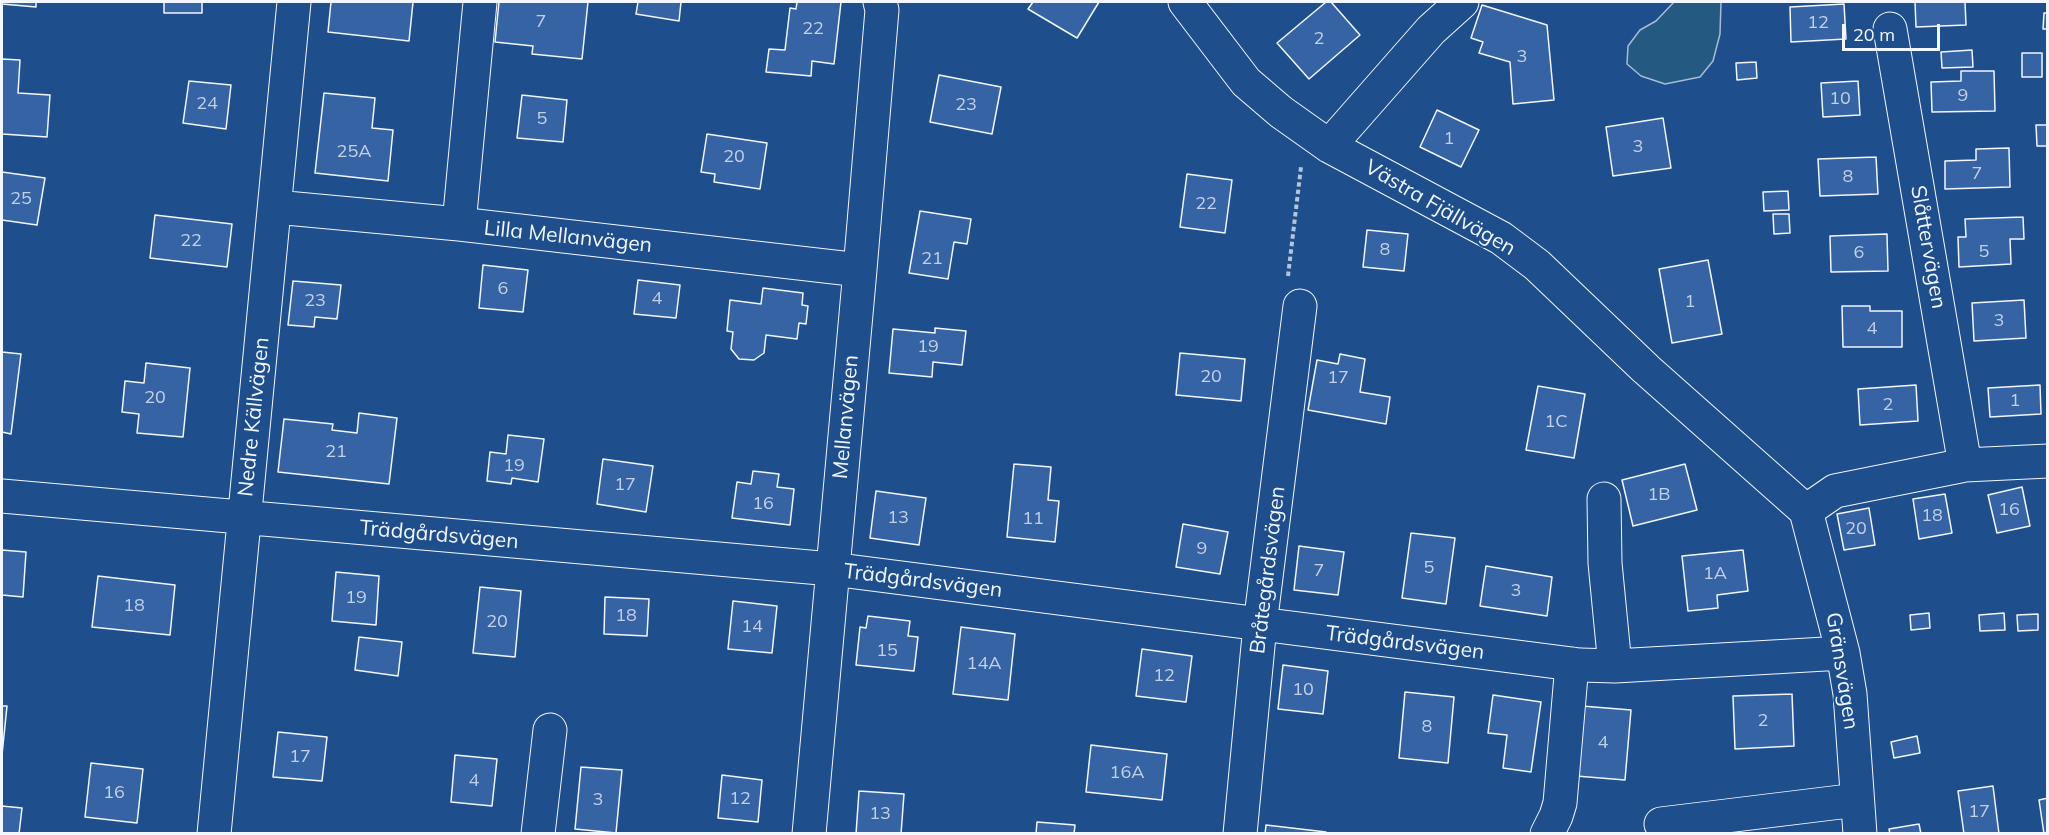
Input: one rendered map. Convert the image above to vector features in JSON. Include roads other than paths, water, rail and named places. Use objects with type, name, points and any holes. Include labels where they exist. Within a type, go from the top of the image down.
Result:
[{"type":"street","name":"Nedre Källvägen","points":[[214,834],[294,2]]},
{"type":"street","points":[[459,224],[480,2]]},
{"type":"street","name":"Mellanvägen","points":[[808,834],[860,270],[882,10],[880,2]]},
{"type":"street","name":"Västra Fjällvägen","points":[[1185,2],[1246,82],[1281,112],[1318,138],[1501,238],[1537,265],[1646,369],[1806,511]]},
{"type":"street","points":[[1318,138],[1462,2]]},
{"type":"street","name":"Slåttervägen","points":[[1890,28],[1965,465]]},
{"type":"street","name":"Lilla Mellanvägen","points":[[275,207],[459,224],[860,270]]},
{"type":"street","name":"Bråtegårdsvägen","points":[[1240,834],[1260,625],[1300,306]]},
{"type":"street","points":[[1806,511],[1835,492],[1965,465],[2048,461]]},
{"type":"street","name":"Trädgårdsvägen","points":[[2,496],[832,569],[1572,664],[1615,666],[1843,653]]},
{"type":"street","points":[[1604,499],[1606,573],[1615,666]]},
{"type":"street","name":"Gränsvägen","points":[[1806,511],[1843,653],[1850,694],[1860,834]]},
{"type":"street","points":[[1547,834],[1560,803],[1572,664]]},
{"type":"street","points":[[538,834],[550,730]]},
{"type":"street","points":[[1661,824],[1857,800]]}]
